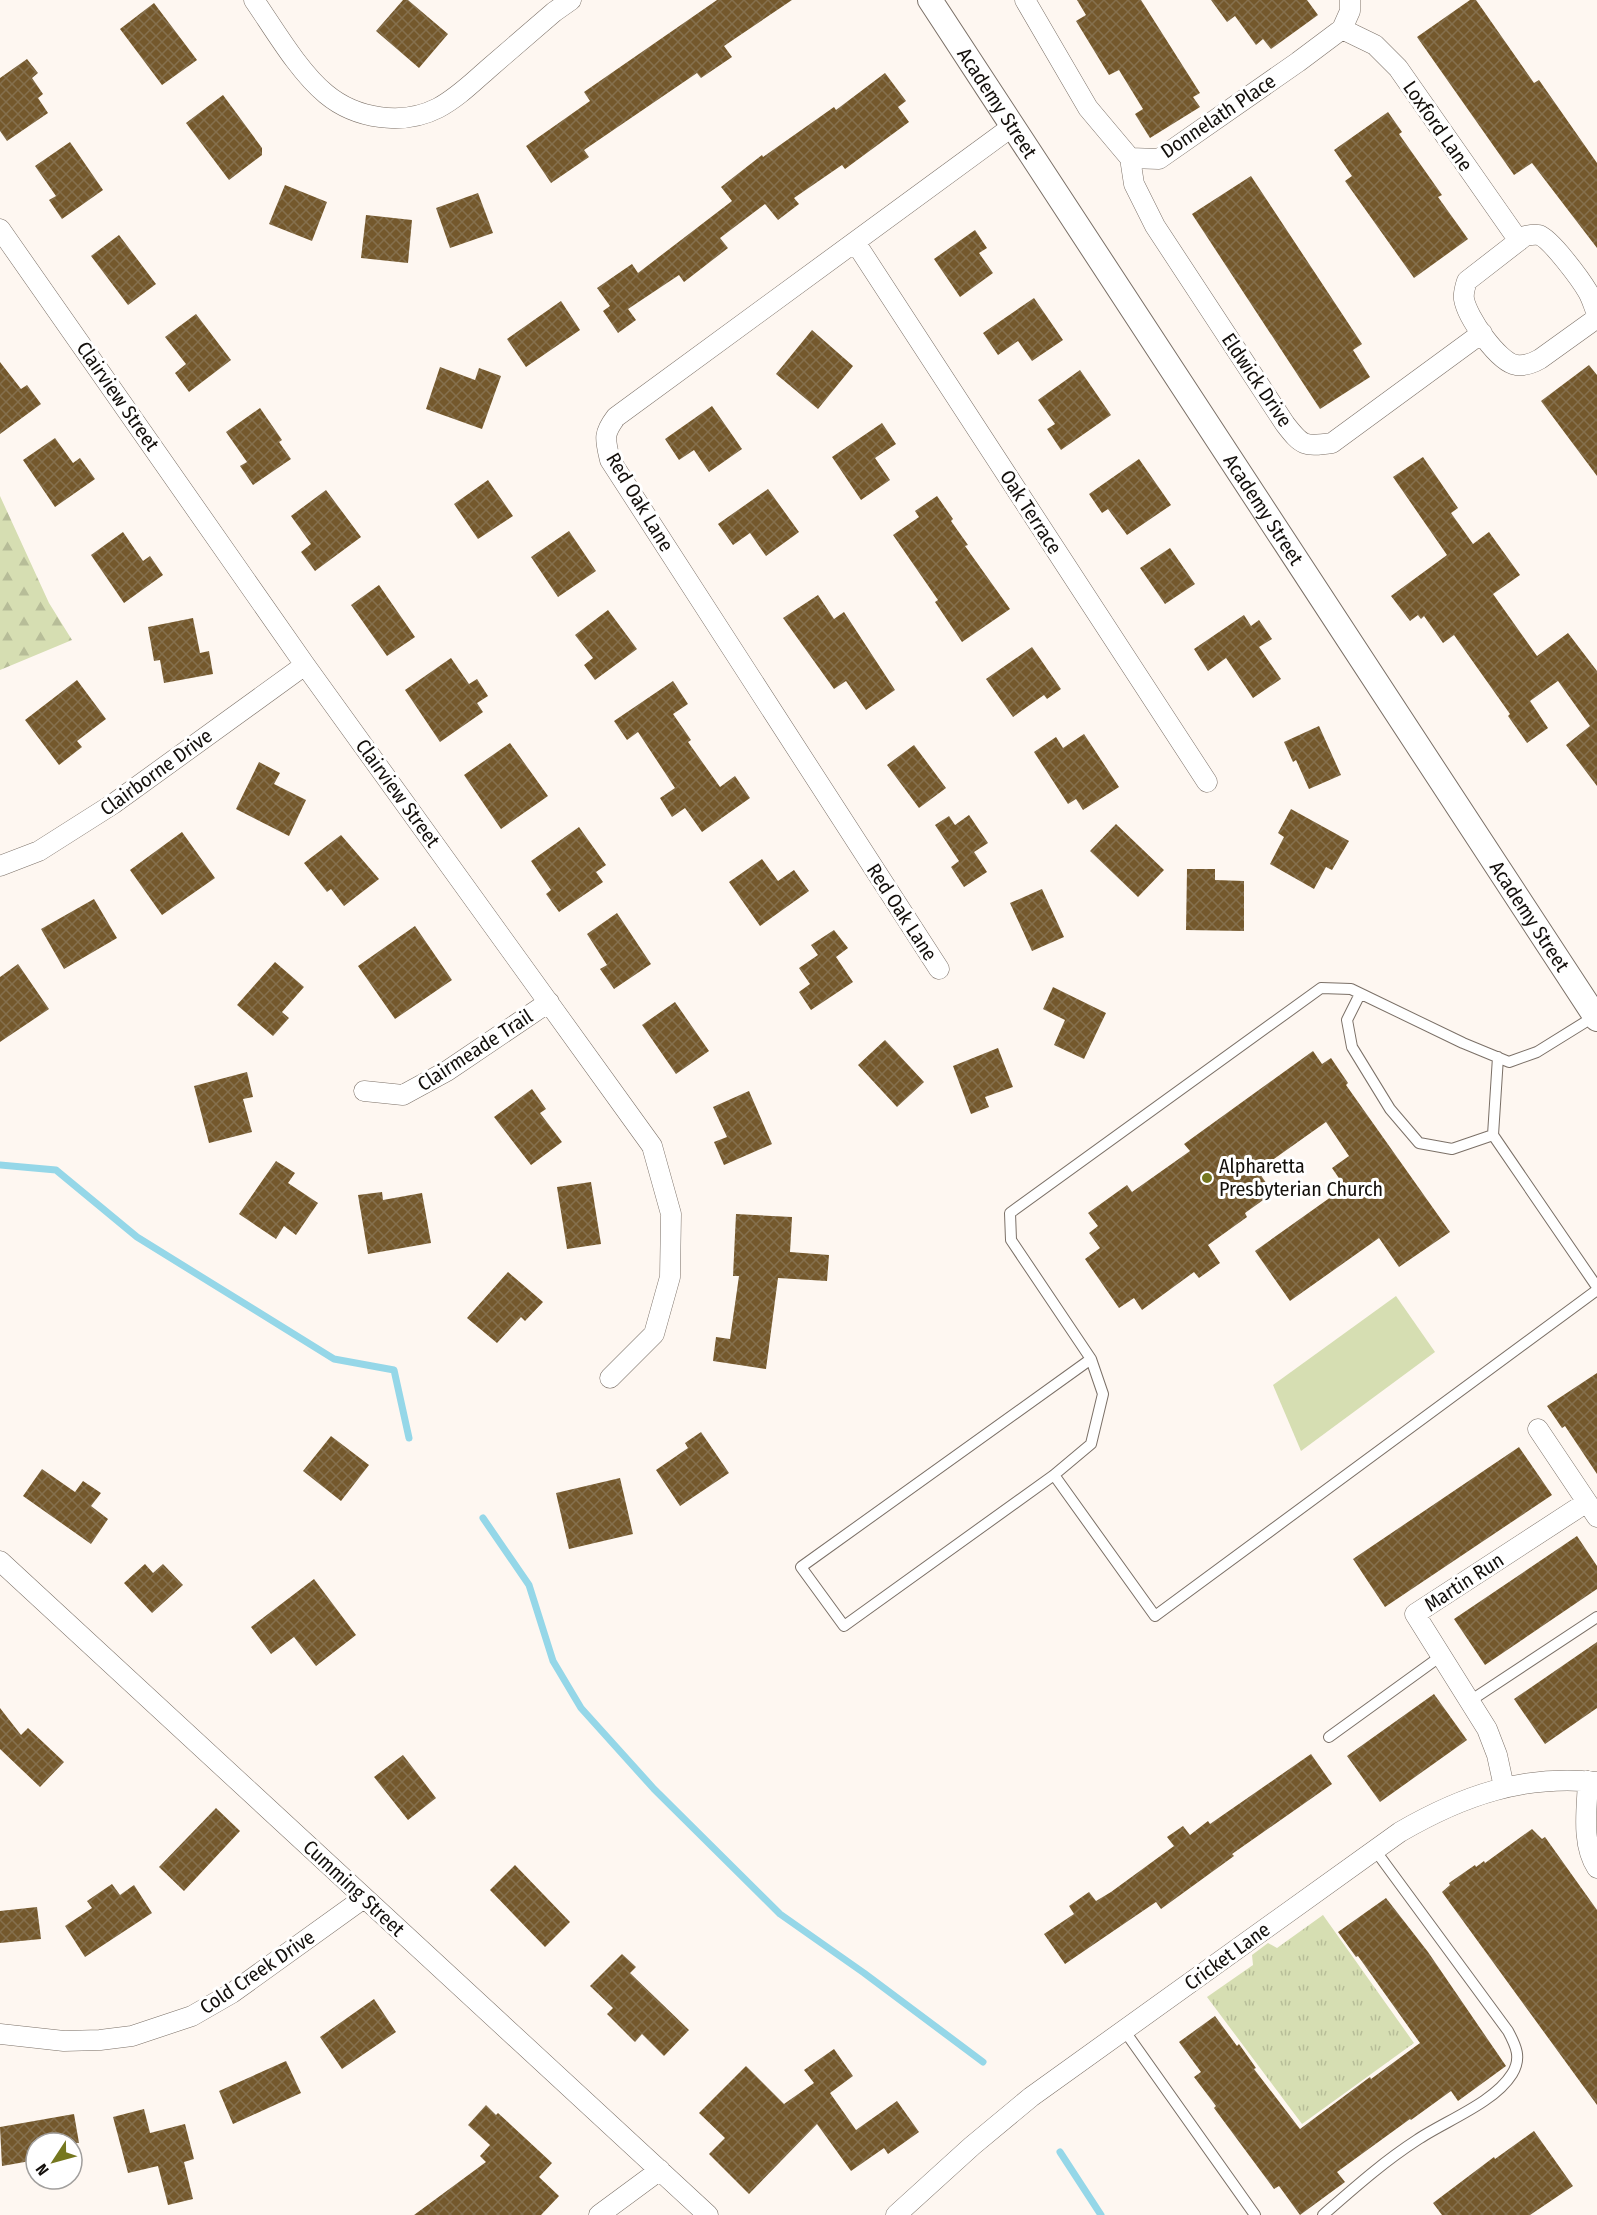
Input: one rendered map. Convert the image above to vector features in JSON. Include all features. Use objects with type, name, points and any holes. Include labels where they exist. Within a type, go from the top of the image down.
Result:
[{"type":"street","points":[[254,0],[308,76],[326,94],[345,107],[368,115],[391,118],[416,115],[435,109],[454,98],[571,0]]},
{"type":"street","points":[[1025,0],[1088,108],[1130,158]]},
{"type":"street","points":[[1342,29],[1350,12],[1350,0]]},
{"type":"street","name":"Academy Street","points":[[934,2],[1013,126],[1594,1010]]},
{"type":"street","name":"Donnelath Place","points":[[1130,158],[1159,159],[1342,29]]},
{"type":"street","name":"Loxford Lane","points":[[1342,29],[1375,45],[1398,68],[1519,241]]},
{"type":"street","name":"Red Oak Lane","points":[[939,969],[610,460],[605,439],[608,428],[616,417],[1013,126]]},
{"type":"street","name":"Eldwick Drive","points":[[1130,158],[1134,184],[1155,226],[1285,424],[1296,439],[1310,446],[1332,442],[1482,333]]},
{"type":"street","name":"Clairview Street","points":[[0,229],[305,665],[652,1146],[672,1214],[670,1277],[654,1334],[610,1378]]},
{"type":"street","points":[[1534,234],[1547,240],[1576,274],[1589,294],[1597,316],[1540,360],[1530,364],[1516,365],[1501,358],[1482,333],[1467,310],[1464,290],[1467,280],[1519,241],[1525,236],[1534,234]]},
{"type":"street","name":"Oak Terrace","points":[[855,242],[1207,782]]},
{"type":"street","name":"Clairborne Drive","points":[[0,867],[39,851],[113,804],[305,665]]},
{"type":"street","name":"Clairmeade Trail","points":[[364,1091],[403,1095],[447,1071],[549,1002]]},
{"type":"street","points":[[1538,1429],[1592,1510]]},
{"type":"street","name":"Martin Run","points":[[1504,1787],[1497,1755],[1490,1738],[1470,1701],[1415,1614],[1592,1510]]},
{"type":"street","name":"Cumming Street","points":[[0,1561],[708,2215]]},
{"type":"street","points":[[1592,1781],[1587,1831],[1589,1848],[1597,1868]]},
{"type":"street","name":"Cricket Lane","points":[[896,2215],[972,2146],[1031,2097],[1375,1850],[1429,1816],[1468,1798],[1504,1787],[1592,1781]]},
{"type":"street","name":"Cold Creek Drive","points":[[0,2034],[64,2041],[100,2040],[132,2036],[192,2016],[232,1993],[364,1898]]},
{"type":"street","points":[[599,2215],[660,2170]]},
{"type":"lane","points":[[1091,1359],[801,1568],[844,1626],[1054,1475],[1091,1444],[1102,1394],[1091,1359],[1011,1240],[1010,1213],[1322,988],[1351,989],[1463,1043],[1509,1062],[1537,1052],[1594,1010]]},
{"type":"lane","points":[[1360,994],[1347,1020],[1352,1047],[1390,1109],[1419,1143],[1452,1149],[1493,1135]]},
{"type":"lane","points":[[1054,1475],[1155,1616],[1597,1289],[1493,1135],[1498,1057]]},
{"type":"lane","points":[[1470,1701],[1597,1617]]},
{"type":"lane","points":[[1329,1737],[1441,1656]]},
{"type":"lane","points":[[1323,2215],[1380,2165],[1419,2138],[1491,2095],[1512,2074],[1518,2057],[1517,2049],[1508,2031],[1375,1850]]},
{"type":"lane","points":[[1124,2030],[1255,2215]]},
{"type":"green space","points":[[0,496],[49,603],[72,640],[0,670]]},
{"type":"green space","points":[[1396,1296],[1435,1352],[1301,1451],[1273,1385]]},
{"type":"green space","points":[[1323,1915],[1414,2043],[1302,2124],[1207,1997],[1253,1965],[1252,1955],[1268,1943],[1277,1948]]},
{"type":"building","points":[[403,0],[408,0],[448,34],[419,68],[376,31]]},
{"type":"building","points":[[717,0],[792,0],[724,46],[732,57],[701,78],[697,73],[584,150],[589,157],[551,183],[526,146],[590,101],[584,92]]},
{"type":"building","points":[[1077,0],[1141,0],[1200,93],[1193,97],[1200,107],[1150,138],[1135,114],[1143,109],[1119,70],[1109,75],[1076,21],[1086,15]]},
{"type":"building","points":[[1211,0],[1307,0],[1318,15],[1271,49],[1263,39],[1256,45],[1235,16],[1227,22]]},
{"type":"building","points":[[1470,0],[1476,0],[1534,83],[1539,80],[1597,163],[1597,248],[1532,163],[1514,175],[1417,37]]},
{"type":"building","points":[[154,3],[197,60],[162,85],[120,29]]},
{"type":"building","points":[[27,59],[38,73],[32,78],[43,94],[38,98],[48,113],[7,141],[0,131],[0,78]]},
{"type":"building","points":[[885,73],[906,101],[898,107],[909,122],[845,169],[842,165],[794,198],[799,204],[778,220],[765,204],[720,238],[728,248],[684,282],[679,275],[628,309],[636,320],[618,333],[603,311],[610,306],[597,288],[632,264],[638,273],[732,201],[721,187],[762,155],[763,157],[834,107],[836,110]]},
{"type":"building","points":[[223,95],[262,148],[262,155],[229,180],[186,123]]},
{"type":"building","points":[[1388,112],[1402,132],[1399,134],[1442,195],[1438,197],[1468,239],[1414,278],[1345,181],[1352,176],[1334,150]]},
{"type":"building","points":[[70,142],[103,190],[62,219],[49,200],[56,196],[35,166]]},
{"type":"building","points":[[1251,176],[1362,344],[1353,350],[1370,377],[1320,409],[1192,214]]},
{"type":"building","points":[[285,185],[327,202],[312,241],[269,224]]},
{"type":"building","points":[[478,193],[493,233],[450,248],[436,208]]},
{"type":"building","points":[[366,215],[412,220],[408,263],[361,258]]},
{"type":"building","points":[[975,230],[987,248],[979,253],[993,273],[960,297],[934,259]]},
{"type":"building","points":[[119,235],[156,284],[128,305],[91,256]]},
{"type":"building","points":[[1034,298],[1063,340],[1032,361],[1018,341],[998,355],[983,333]]},
{"type":"building","points":[[561,301],[580,330],[526,367],[507,339]]},
{"type":"building","points":[[196,314],[231,360],[189,392],[175,373],[186,364],[165,337]]},
{"type":"building","points":[[812,330],[853,366],[818,409],[776,374]]},
{"type":"building","points":[[0,362],[21,389],[27,385],[41,404],[0,434]]},
{"type":"building","points":[[1589,365],[1597,375],[1597,476],[1541,401]]},
{"type":"building","points":[[440,367],[475,380],[479,368],[501,376],[482,429],[426,409]]},
{"type":"building","points":[[1080,370],[1111,415],[1061,450],[1047,429],[1055,424],[1038,400]]},
{"type":"building","points":[[712,406],[742,449],[709,472],[694,450],[679,460],[665,439]]},
{"type":"building","points":[[260,408],[282,440],[279,442],[291,459],[253,485],[240,466],[247,462],[226,432]]},
{"type":"building","points":[[882,423],[896,444],[875,458],[890,480],[861,500],[832,457]]},
{"type":"building","points":[[55,438],[73,463],[80,458],[95,479],[55,507],[23,460]]},
{"type":"building","points":[[1423,457],[1458,508],[1451,513],[1473,544],[1489,532],[1520,575],[1493,594],[1537,656],[1568,633],[1597,671],[1597,786],[1566,745],[1590,726],[1558,681],[1530,701],[1548,728],[1527,743],[1508,716],[1510,714],[1454,635],[1443,643],[1424,616],[1421,619],[1418,615],[1410,621],[1391,596],[1447,555],[1393,477]]},
{"type":"building","points":[[1139,459],[1171,505],[1127,535],[1108,509],[1102,513],[1089,494]]},
{"type":"building","points":[[488,480],[513,516],[478,539],[454,504]]},
{"type":"building","points":[[768,489],[799,532],[766,556],[750,533],[733,545],[718,524]]},
{"type":"building","points":[[326,490],[361,537],[315,571],[301,552],[311,544],[291,516]]},
{"type":"building","points":[[937,496],[968,545],[965,546],[1010,609],[962,642],[935,602],[938,600],[893,535],[919,517],[915,511]]},
{"type":"building","points":[[569,531],[596,571],[558,597],[531,557]]},
{"type":"building","points":[[123,532],[143,561],[150,556],[163,575],[124,603],[91,555]]},
{"type":"building","points":[[1170,548],[1195,584],[1165,604],[1140,568]]},
{"type":"building","points":[[379,585],[415,637],[387,656],[351,605]]},
{"type":"building","points":[[818,595],[834,619],[844,612],[895,690],[866,710],[846,681],[834,689],[783,618]]},
{"type":"building","points":[[608,610],[637,649],[595,680],[584,665],[593,658],[575,635]]},
{"type":"building","points":[[1244,615],[1251,626],[1259,620],[1272,639],[1259,647],[1281,679],[1253,698],[1226,658],[1208,671],[1194,649]]},
{"type":"building","points":[[193,618],[200,653],[209,651],[213,674],[164,683],[160,660],[154,661],[148,627]]},
{"type":"building","points":[[1032,647],[1061,689],[1047,699],[1044,695],[1013,717],[986,679]]},
{"type":"building","points":[[451,658],[469,684],[477,679],[488,696],[477,703],[483,712],[440,742],[405,690]]},
{"type":"building","points":[[77,680],[106,719],[77,741],[82,747],[59,765],[25,720]]},
{"type":"building","points":[[673,681],[688,704],[673,714],[691,740],[688,742],[720,787],[735,776],[750,798],[702,832],[685,808],[672,817],[660,798],[675,788],[638,732],[627,740],[614,721]]},
{"type":"building","points":[[1319,726],[1341,775],[1309,789],[1296,760],[1293,762],[1284,742]]},
{"type":"building","points":[[1084,734],[1119,787],[1083,810],[1076,799],[1068,804],[1034,752],[1056,737],[1063,748]]},
{"type":"building","points":[[510,743],[548,796],[501,829],[464,775]]},
{"type":"building","points":[[914,745],[946,788],[919,808],[887,765]]},
{"type":"building","points":[[259,762],[280,773],[274,784],[306,800],[289,836],[236,809]]},
{"type":"building","points":[[1291,809],[1349,841],[1332,870],[1326,867],[1314,889],[1270,864],[1284,837],[1278,833]]},
{"type":"building","points":[[969,815],[988,843],[974,852],[987,872],[964,887],[951,867],[959,861],[935,825],[949,816],[955,825]]},
{"type":"building","points":[[1116,824],[1164,870],[1138,897],[1090,851]]},
{"type":"building","points":[[579,827],[606,865],[596,872],[603,882],[559,912],[546,894],[551,890],[531,861]]},
{"type":"building","points":[[182,832],[215,878],[162,915],[130,870]]},
{"type":"building","points":[[341,835],[379,879],[344,906],[331,889],[327,892],[304,863]]},
{"type":"building","points":[[762,859],[778,881],[794,870],[809,891],[760,926],[729,882]]},
{"type":"building","points":[[1187,869],[1215,869],[1215,880],[1244,881],[1244,931],[1186,930]]},
{"type":"building","points":[[1042,889],[1064,937],[1032,951],[1010,903]]},
{"type":"building","points":[[94,899],[117,938],[64,969],[41,929]]},
{"type":"building","points":[[617,913],[651,964],[614,989],[600,969],[607,965],[587,934]]},
{"type":"building","points":[[415,926],[452,980],[395,1019],[358,966]]},
{"type":"building","points":[[834,930],[848,948],[836,957],[853,982],[811,1010],[799,992],[810,984],[799,968],[818,955],[811,945]]},
{"type":"building","points":[[275,962],[304,987],[282,1012],[289,1018],[273,1036],[237,1005]]},
{"type":"building","points":[[18,964],[49,1009],[0,1042],[0,977]]},
{"type":"building","points":[[1053,987],[1106,1013],[1084,1059],[1054,1045],[1065,1020],[1043,1009]]},
{"type":"building","points":[[675,1002],[709,1051],[676,1074],[642,1025]]},
{"type":"building","points":[[885,1040],[924,1082],[897,1107],[858,1065]]},
{"type":"building","points":[[998,1048],[1013,1087],[985,1097],[989,1107],[971,1114],[953,1066]]},
{"type":"building","name":"Alpharetta Presbyterian Church","points":[[1313,1051],[1322,1064],[1331,1058],[1348,1083],[1346,1085],[1450,1232],[1399,1267],[1379,1238],[1290,1301],[1255,1251],[1345,1187],[1332,1168],[1349,1156],[1326,1122],[1267,1164],[1269,1167],[1260,1174],[1273,1193],[1245,1213],[1247,1217],[1208,1245],[1220,1263],[1199,1278],[1194,1272],[1142,1310],[1134,1298],[1119,1308],[1085,1259],[1100,1248],[1089,1233],[1098,1226],[1088,1213],[1127,1185],[1132,1192],[1190,1151],[1184,1144]]},
{"type":"building","points":[[247,1072],[253,1097],[243,1099],[252,1132],[209,1143],[194,1086]]},
{"type":"building","points":[[532,1089],[546,1109],[540,1113],[562,1142],[531,1165],[494,1117]]},
{"type":"building","points":[[749,1091],[772,1144],[724,1165],[714,1142],[727,1137],[713,1107]]},
{"type":"building","points":[[276,1161],[295,1173],[288,1183],[318,1203],[296,1235],[284,1226],[276,1239],[239,1214]]},
{"type":"building","points":[[591,1182],[601,1244],[567,1249],[557,1187]]},
{"type":"building","points":[[382,1192],[383,1200],[422,1193],[431,1243],[368,1254],[358,1195]]},
{"type":"building","points":[[736,1214],[792,1217],[790,1252],[829,1255],[827,1281],[778,1278],[766,1369],[713,1361],[716,1337],[730,1339],[739,1276],[733,1276]]},
{"type":"building","points":[[508,1272],[543,1302],[525,1321],[521,1317],[497,1343],[467,1318]]},
{"type":"building","points":[[1597,1373],[1597,1474],[1565,1426],[1562,1428],[1547,1406]]},
{"type":"building","points":[[701,1432],[729,1473],[680,1506],[656,1470],[688,1448],[685,1443]]},
{"type":"building","points":[[331,1436],[369,1465],[341,1501],[303,1471]]},
{"type":"building","points":[[1519,1447],[1552,1495],[1385,1607],[1353,1559]]},
{"type":"building","points":[[42,1469],[75,1492],[83,1481],[101,1493],[91,1506],[108,1519],[91,1544],[23,1496]]},
{"type":"building","points":[[620,1478],[633,1534],[569,1549],[556,1493]]},
{"type":"building","points":[[1577,1536],[1597,1566],[1597,1589],[1485,1665],[1454,1619]]},
{"type":"building","points":[[145,1564],[153,1573],[163,1564],[183,1585],[152,1613],[124,1583]]},
{"type":"building","points":[[314,1579],[356,1635],[316,1666],[294,1637],[271,1654],[251,1627]]},
{"type":"building","points":[[1597,1642],[1597,1708],[1545,1744],[1514,1699]]},
{"type":"building","points":[[1434,1694],[1467,1740],[1380,1802],[1347,1756]]},
{"type":"building","points":[[0,1708],[21,1735],[28,1728],[64,1762],[40,1787],[0,1749]]},
{"type":"building","points":[[1311,1754],[1332,1784],[1232,1854],[1234,1856],[1161,1909],[1156,1902],[1065,1964],[1044,1934],[1074,1914],[1069,1906],[1089,1892],[1096,1901],[1111,1892],[1174,1846],[1167,1837],[1183,1826],[1190,1835],[1208,1821],[1210,1824]]},
{"type":"building","points":[[403,1755],[436,1798],[408,1820],[374,1777]]},
{"type":"building","points":[[216,1808],[240,1831],[184,1891],[159,1867]]},
{"type":"building","points":[[1532,1829],[1542,1839],[1545,1837],[1597,1910],[1597,2105],[1442,1892],[1450,1885],[1449,1883],[1475,1865],[1476,1867],[1484,1861],[1485,1863]]},
{"type":"building","points":[[515,1865],[570,1922],[545,1947],[490,1890]]},
{"type":"building","points":[[112,1884],[120,1895],[134,1885],[152,1913],[85,1957],[65,1926],[92,1908],[87,1901]]},
{"type":"building","points":[[1386,1898],[1428,1952],[1506,2066],[1458,2101],[1451,2091],[1410,2119],[1337,2172],[1345,2182],[1300,2215],[1279,2186],[1274,2189],[1214,2108],[1216,2106],[1194,2077],[1201,2072],[1179,2042],[1215,2016],[1237,2046],[1239,2044],[1256,2068],[1254,2069],[1300,2129],[1420,2043],[1358,1956],[1356,1957],[1338,1932]]},
{"type":"building","points":[[37,1907],[41,1939],[0,1943],[0,1911]]},
{"type":"building","points":[[622,1954],[636,1967],[630,1973],[689,2030],[664,2056],[642,2034],[635,2042],[607,2014],[613,2008],[590,1986]]},
{"type":"building","points":[[374,1999],[396,2032],[342,2069],[320,2037]]},
{"type":"building","points":[[834,2049],[853,2076],[830,2093],[856,2130],[897,2101],[919,2132],[888,2154],[884,2148],[851,2171],[817,2124],[749,2194],[709,2154],[725,2138],[699,2113],[746,2066],[784,2104],[814,2083],[804,2070]]},
{"type":"building","points":[[286,2061],[301,2093],[233,2124],[219,2091]]},
{"type":"building","points":[[486,2105],[496,2115],[498,2113],[552,2163],[539,2177],[559,2196],[541,2215],[414,2215],[486,2162],[480,2156],[490,2145],[468,2125]]},
{"type":"building","points":[[144,2109],[150,2133],[185,2124],[194,2159],[184,2162],[193,2199],[168,2205],[158,2166],[128,2173],[113,2117]]},
{"type":"building","points":[[74,2114],[77,2131],[24,2131],[24,2162],[2,2166],[0,2127]]},
{"type":"building","points":[[1534,2131],[1573,2186],[1530,2215],[1442,2215],[1433,2203],[1494,2157],[1495,2159]]},
{"type":"waterway","points":[[0,1165],[56,1170],[137,1237],[334,1359],[394,1370],[409,1438]]},
{"type":"waterway","points":[[483,1518],[529,1585],[553,1661],[581,1708],[654,1789],[780,1914],[864,1973],[983,2062]]},
{"type":"waterway","points":[[1060,2152],[1101,2215]]},
{"type":"place","name":"Alpharetta Presbyterian Church","points":[[1207,1178]]}]
